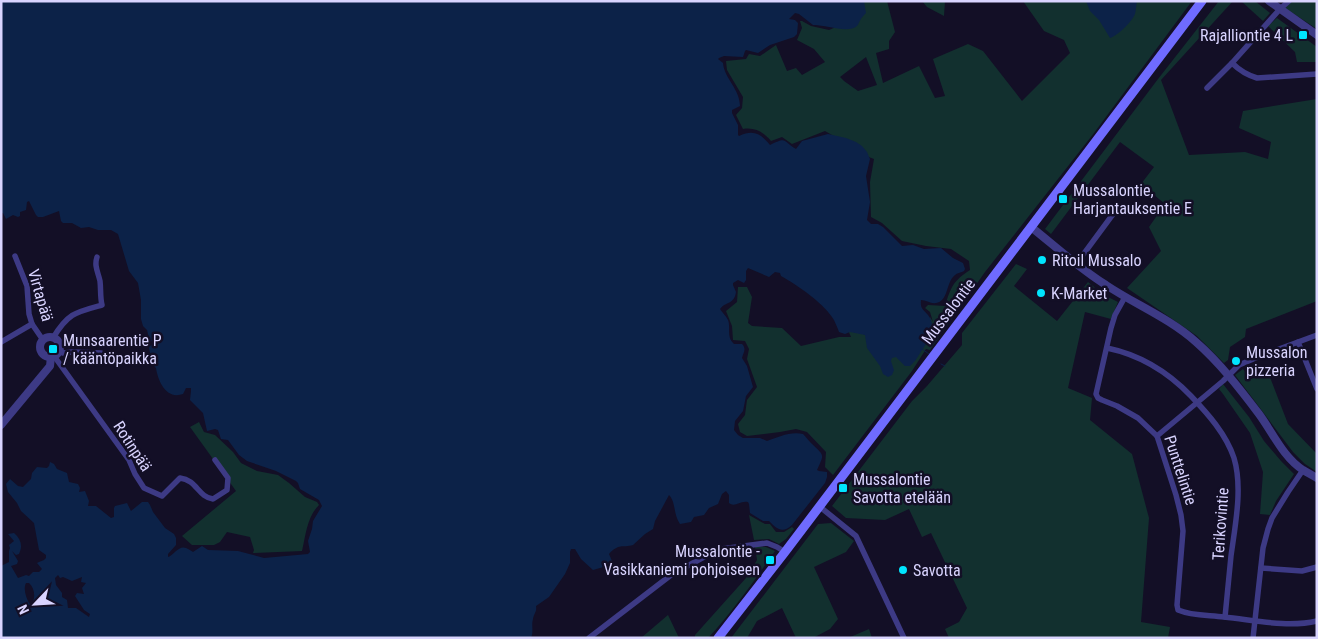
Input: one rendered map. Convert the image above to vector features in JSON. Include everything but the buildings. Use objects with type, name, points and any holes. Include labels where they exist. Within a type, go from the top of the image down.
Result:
[{"type":"main road","name":"Mussalontie","points":[[718,638],[1202,1]]},
{"type":"street","points":[[1269,1],[1317,35]]},
{"type":"street","points":[[1207,88],[1289,1]]},
{"type":"street","points":[[1232,63],[1248,75],[1257,78],[1317,74]]},
{"type":"street","points":[[1077,263],[1119,206]]},
{"type":"street","points":[[1031,227],[1105,285],[1176,326],[1196,342],[1218,363],[1260,415],[1281,448],[1292,461],[1317,478]]},
{"type":"street","name":"Virtapää","points":[[15,256],[27,286],[29,314],[32,324],[44,340]]},
{"type":"street","points":[[53,338],[67,318],[81,311],[102,305],[100,280],[96,268],[97,257]]},
{"type":"street","name":"Punttelintie","points":[[1125,297],[1115,314],[1096,394],[1098,398],[1128,411],[1158,436],[1176,495],[1183,531],[1176,605],[1178,610],[1255,621],[1305,624],[1317,622]]},
{"type":"street","points":[[1,342],[32,324]]},
{"type":"street","points":[[1158,436],[1239,366],[1317,335]]},
{"type":"street","points":[[1,425],[50,366],[55,355],[60,348],[58,342],[53,338],[49,337],[44,340],[40,345],[41,351],[45,356],[55,355],[72,352],[101,353]]},
{"type":"street","points":[[1298,342],[1317,389]]},
{"type":"street","name":"Terikovintie","points":[[1107,348],[1136,356],[1158,367],[1180,384],[1215,424],[1228,444],[1234,459],[1238,498],[1225,617]]},
{"type":"street","name":"Rotinpää","points":[[55,355],[129,460],[144,488],[162,496],[180,478],[188,479],[207,498],[214,499],[227,490],[228,478],[214,460]]},
{"type":"street","points":[[1253,638],[1262,548],[1272,518],[1303,470]]},
{"type":"street","points":[[819,506],[856,536],[904,638]]},
{"type":"street","points":[[589,638],[671,575],[715,551],[767,544],[785,552]]},
{"type":"street","points":[[1261,568],[1302,571],[1317,567]]},
{"type":"green space","points":[[856,1],[887,1],[895,32],[889,41],[889,49],[876,53],[883,83],[919,66],[935,98],[945,96],[933,59],[968,44],[983,51],[1022,101],[1070,53],[1064,40],[1044,31],[1023,1],[1192,1],[1094,133],[985,272],[930,350],[926,349],[912,371],[833,475],[825,467],[826,452],[807,432],[796,429],[747,436],[740,432],[738,424],[745,415],[747,400],[757,387],[747,359],[749,349],[745,341],[733,340],[732,326],[726,311],[737,302],[738,287],[747,287],[752,297],[748,323],[752,326],[782,328],[801,346],[839,337],[851,337],[848,330],[916,348],[930,317],[933,322],[930,312],[925,308],[928,305],[945,306],[953,285],[970,270],[969,261],[951,249],[902,241],[882,223],[871,217],[870,182],[874,159],[853,151],[844,142],[825,131],[792,144],[782,137],[771,141],[759,131],[743,129],[736,115],[742,108],[743,97],[727,70],[726,61],[746,59],[749,54],[760,56],[776,45],[787,71],[796,68],[802,75],[825,62],[814,49],[797,40],[802,28],[800,21],[811,26],[829,30],[843,24]],"holes":[[[866,57],[877,85],[858,91],[840,77]]]},
{"type":"green space","points":[[922,1],[945,1],[944,16],[927,7]]},
{"type":"green space","points":[[1219,1],[1233,1],[1161,80],[1189,155],[1245,152],[1268,159],[1271,142],[1239,128],[1243,111],[1317,99],[1317,301],[1246,329],[1245,337],[1230,347],[1228,360],[1224,363],[1197,336],[1127,288],[1161,251],[1149,227],[1165,204],[1141,184],[1154,167],[1120,142],[1051,234],[1045,229]]},
{"type":"green space","points":[[1241,1],[1255,1],[1270,13],[1263,21]]},
{"type":"green space","points":[[1291,1],[1317,1],[1317,29],[1285,8]]},
{"type":"green space","points":[[1277,18],[1317,47],[1317,62],[1297,62],[1295,52],[1268,26]]},
{"type":"green space","points":[[1016,264],[1027,269],[1014,286],[1057,321],[1088,282],[1104,295],[1118,302],[1111,319],[1085,312],[1068,388],[1092,398],[1090,420],[1132,454],[1149,518],[1141,622],[1170,627],[1168,638],[949,638],[945,629],[959,622],[967,608],[931,533],[922,537],[909,509],[885,520],[846,518],[832,506],[912,401],[962,345],[962,333]]},
{"type":"green space","points":[[1243,369],[1251,379],[1268,372],[1288,424],[1317,454],[1317,472],[1305,464],[1293,452],[1235,375]]},
{"type":"green space","points":[[1223,384],[1249,417],[1264,441],[1294,474],[1276,501],[1270,515],[1260,514],[1263,472],[1250,433],[1219,389]]},
{"type":"green space","points":[[199,422],[204,432],[215,435],[233,452],[241,463],[257,471],[278,475],[305,497],[317,502],[319,505],[309,520],[302,551],[253,553],[254,550],[250,537],[227,532],[220,542],[214,545],[192,545],[182,536],[236,491],[190,427]]},
{"type":"green space","points":[[749,515],[765,524],[770,524],[776,532],[784,532],[792,527],[794,529],[779,544],[769,539],[754,540]]},
{"type":"green space","points":[[831,523],[854,541],[846,552],[814,567],[838,619],[830,629],[813,638],[796,638],[782,608],[757,621],[747,638],[731,638],[818,524]]},
{"type":"green space","points":[[755,546],[766,547],[775,551],[735,607],[708,638],[695,638],[695,635],[746,578],[757,560]]},
{"type":"green space","points":[[668,615],[679,638],[641,638]]},
{"type":"green space","points":[[869,629],[872,638],[848,638]]},
{"type":"water","points":[[1,1],[864,1],[866,13],[857,26],[853,28],[842,29],[813,25],[795,13],[789,19],[795,20],[798,23],[797,34],[794,37],[770,45],[758,53],[746,50],[743,57],[724,56],[718,59],[723,63],[726,74],[739,100],[740,106],[732,110],[738,125],[738,135],[757,134],[770,145],[782,140],[796,149],[802,141],[828,134],[856,142],[867,152],[870,159],[866,176],[870,202],[867,220],[871,224],[878,224],[883,227],[902,246],[913,245],[924,249],[941,248],[953,258],[963,263],[965,269],[953,277],[945,296],[940,302],[934,303],[921,300],[921,307],[931,321],[933,333],[910,366],[905,366],[896,357],[892,358],[894,370],[892,375],[888,377],[883,374],[880,366],[867,348],[865,335],[839,332],[828,311],[802,289],[781,276],[780,273],[775,272],[769,277],[748,268],[744,283],[738,280],[733,283],[736,292],[734,299],[720,309],[728,320],[729,335],[732,341],[734,344],[742,344],[744,348],[742,358],[747,366],[753,387],[746,396],[743,411],[735,421],[734,430],[743,438],[760,438],[767,441],[789,434],[803,434],[822,455],[817,470],[827,472],[825,483],[792,525],[782,530],[769,521],[763,521],[750,513],[748,502],[733,505],[729,503],[729,495],[726,491],[722,494],[718,504],[709,508],[704,515],[694,517],[691,522],[680,524],[673,501],[669,495],[655,521],[653,529],[633,545],[618,547],[612,551],[609,554],[612,561],[607,566],[593,570],[581,559],[575,549],[571,549],[570,563],[565,574],[549,597],[536,606],[532,621],[531,638],[1,638],[1,566],[9,562],[9,545],[14,541],[8,534],[14,533],[21,543],[19,554],[16,555],[12,551],[18,561],[17,564],[11,566],[18,578],[26,575],[29,576],[33,572],[39,572],[42,569],[37,563],[46,558],[46,555],[39,550],[34,523],[21,511],[8,492],[6,484],[10,479],[18,486],[23,487],[31,479],[32,473],[37,467],[47,468],[50,462],[54,464],[57,469],[67,473],[69,482],[78,484],[79,492],[85,491],[89,501],[88,506],[96,506],[111,518],[114,517],[115,506],[127,503],[131,511],[142,502],[148,502],[165,528],[174,534],[176,538],[176,545],[168,554],[168,557],[183,547],[193,552],[202,546],[208,550],[238,551],[264,558],[308,554],[310,552],[308,541],[313,521],[322,506],[319,500],[300,489],[296,481],[276,471],[247,461],[239,455],[228,440],[221,439],[218,430],[207,431],[203,413],[190,400],[191,388],[186,388],[183,394],[177,395],[168,392],[161,384],[154,366],[157,363],[152,358],[149,346],[155,343],[154,340],[150,342],[147,330],[143,326],[141,319],[141,300],[138,283],[129,271],[118,234],[111,230],[98,230],[89,227],[81,228],[72,223],[63,223],[59,211],[38,217],[29,201],[27,202],[26,210],[20,212],[18,217],[13,215],[6,219],[3,213],[1,213]],"holes":[[[58,575],[60,578],[63,577],[72,581],[82,577],[81,582],[86,583],[82,588],[84,594],[77,593],[75,596],[84,610],[90,614],[89,617],[76,608],[68,608],[67,600],[62,597],[62,593],[56,585],[55,578]],[[26,583],[29,583],[34,591],[34,600],[31,605],[25,593]]]},
{"type":"water","points":[[1086,1],[1137,1],[1135,14],[1131,21],[1120,32],[1110,38],[1099,20],[1090,11]]},
{"type":"waterway","points":[[922,349],[929,354]]},
{"type":"waterway","points":[[941,364],[945,366]]},
{"type":"place","name":"Rajalliontie 4 L","points":[[1303,35]]},
{"type":"place","name":"Mussalontie, Harjantauksentie E","points":[[1063,199]]},
{"type":"place","name":"Ritoil Mussalo","points":[[1042,260]]},
{"type":"place","name":"K-Market","points":[[1041,293]]},
{"type":"place","name":"Munsaarentie P / kääntöpaikka","points":[[53,349]]},
{"type":"place","name":"Mussalon pizzeria","points":[[1236,361]]},
{"type":"place","name":"Mussalontie Savotta etelään","points":[[843,488]]},
{"type":"place","name":"Mussalontie - Vasikkaniemi pohjoiseen","points":[[770,560]]},
{"type":"place","name":"Savotta","points":[[903,570]]}]
